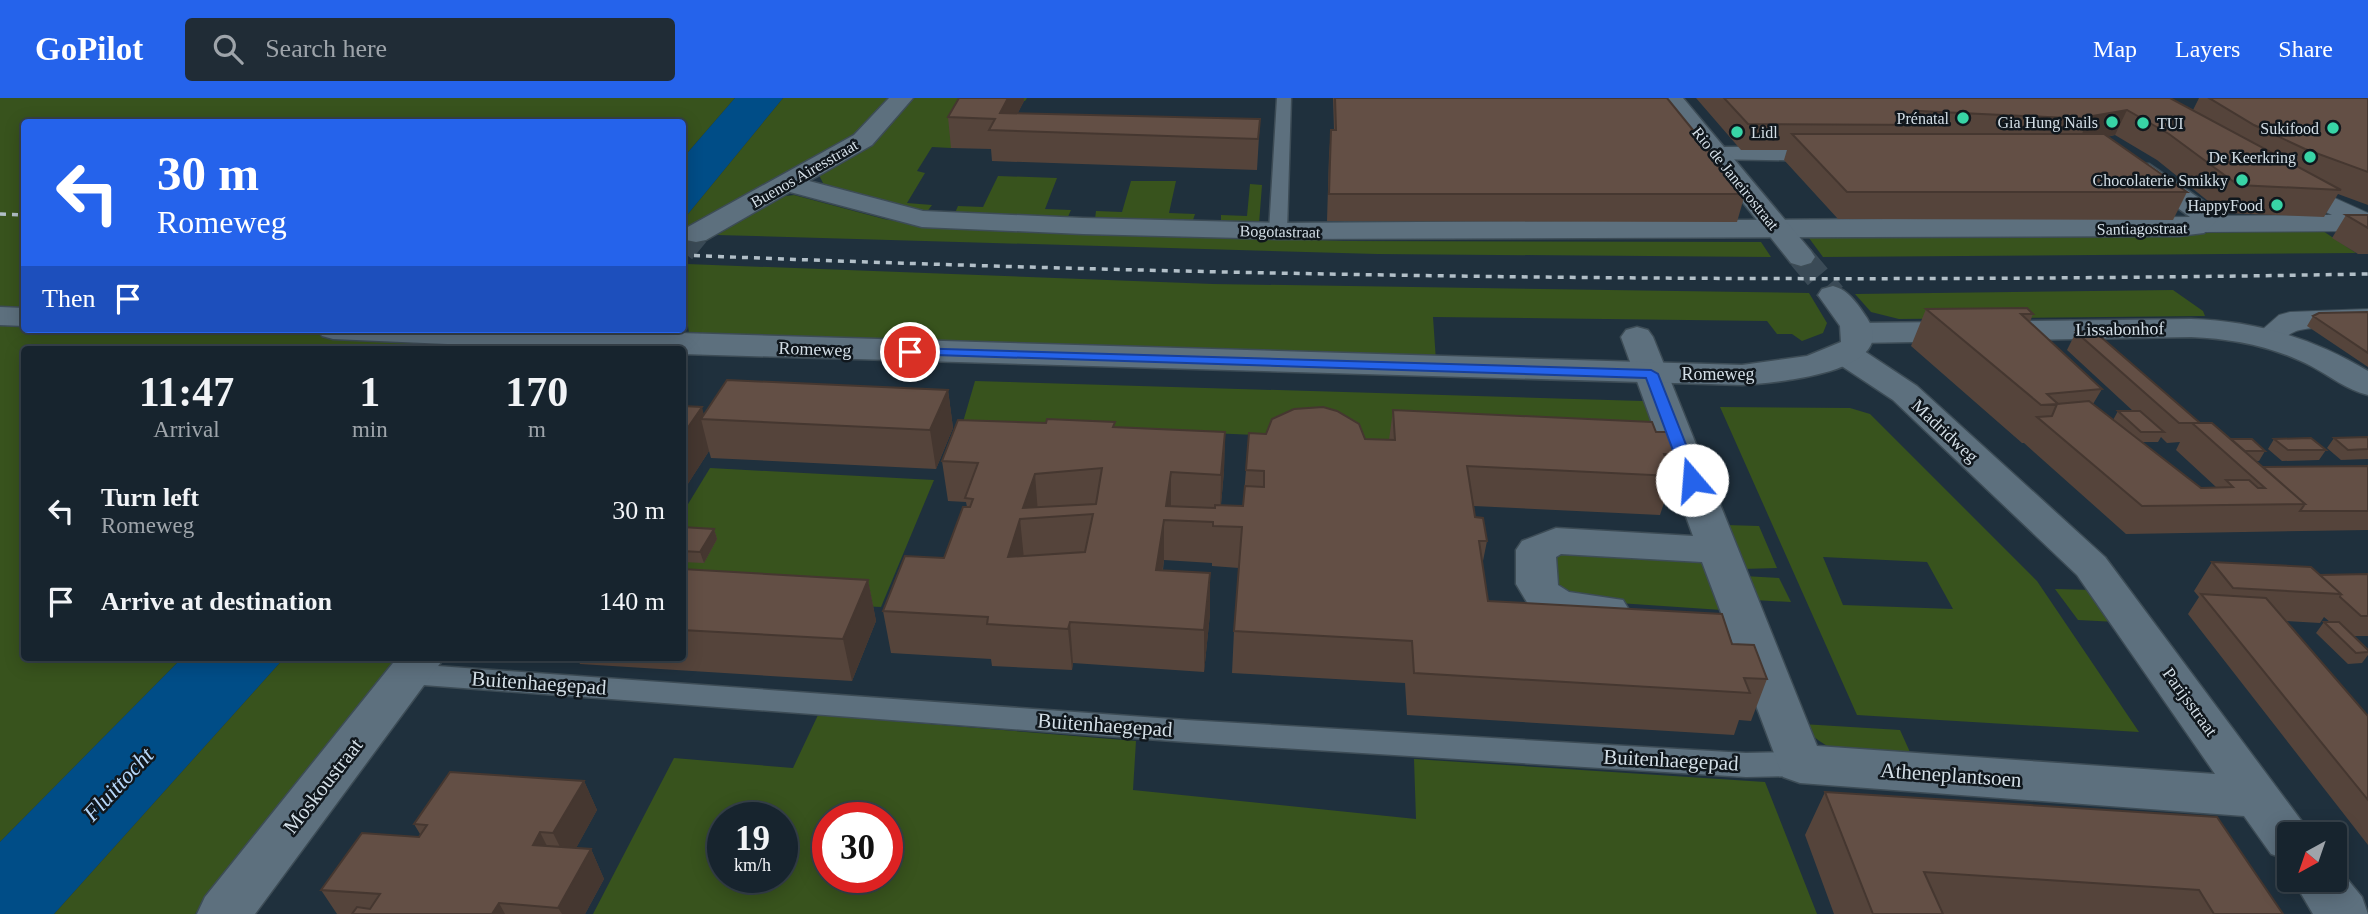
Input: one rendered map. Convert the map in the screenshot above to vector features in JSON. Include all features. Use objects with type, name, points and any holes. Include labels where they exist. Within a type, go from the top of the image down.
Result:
[{"type":"street","name":"Buenos Airesstraat","points":[[696,234],[863,140],[902,98]]},
{"type":"street","name":"Rio de Janeirostraat","points":[[1671,98],[1801,257]]},
{"type":"street","points":[[1716,154],[1866,155]]},
{"type":"street","name":"Santiagostraat","points":[[1778,230],[2179,228],[2202,224],[2202,213],[2145,171],[2117,161]]},
{"type":"street","points":[[2268,173],[2368,223]]},
{"type":"street","name":"Bogotastraat","points":[[787,183],[890,213],[938,220],[1278,231],[1778,230]]},
{"type":"street","points":[[2202,224],[2368,223]]},
{"type":"street","name":"Madridweg","points":[[1833,295],[1853,344],[2091,566]]},
{"type":"street","points":[[0,316],[21,317]]},
{"type":"street","points":[[2270,336],[2290,321],[2368,318]]},
{"type":"street","name":"Lissabonhof","points":[[1853,344],[2191,328],[2241,330],[2270,336],[2314,352],[2368,385]]},
{"type":"street","name":"Romeweg","points":[[437,333],[662,341],[1644,355],[1763,373],[1853,344]]},
{"type":"street","points":[[1644,355],[1677,434],[1715,550],[1723,617],[1800,764]]},
{"type":"street","points":[[1650,613],[1565,608],[1547,600],[1536,584],[1536,550],[1556,541],[1715,550]]},
{"type":"street","name":"Parijsstraat","points":[[2091,566],[2277,822]]},
{"type":"street","name":"Moskoustraat","points":[[224,914],[416,666]]},
{"type":"street","name":"Atheneplantsoen","points":[[1800,764],[2259,797]]},
{"type":"street","points":[[2327,892],[2343,914]]},
{"type":"lane","points":[[1278,231],[1284,98]]},
{"type":"lane","name":"Buitenhaegepad","points":[[416,666],[1186,731],[1746,765],[1800,764]]},
{"type":"green space","points":[[0,98],[735,98],[686,155],[686,119],[21,119],[21,333],[488,333],[475,346],[21,346],[21,661],[179,661],[0,842]]},
{"type":"green space","points":[[783,98],[890,98],[856,133],[686,232],[686,216]]},
{"type":"green space","points":[[912,98],[1027,98],[1025,101],[979,99],[951,148],[932,147],[917,171],[925,173],[907,203],[932,205],[926,213],[825,187],[818,173],[881,132]]},
{"type":"green space","points":[[998,176],[1057,178],[1045,209],[1071,210],[1067,219],[954,215],[958,206],[983,207]]},
{"type":"green space","points":[[1131,181],[1176,181],[1169,213],[1195,214],[1192,223],[1095,219],[1096,211],[1122,212]]},
{"type":"green space","points":[[1250,184],[1262,185],[1259,224],[1221,223],[1221,215],[1247,216]]},
{"type":"green space","points":[[794,195],[884,219],[930,227],[1344,241],[1761,242],[1771,257],[1377,254],[717,235],[779,197]]},
{"type":"green space","points":[[2323,231],[2356,253],[1823,257],[1809,238]]},
{"type":"green space","points":[[687,264],[1213,284],[1809,293],[1827,323],[1823,333],[1802,341],[1792,334],[1777,334],[1767,321],[1433,317],[1436,361],[690,339],[686,314]]},
{"type":"green space","points":[[2173,290],[2203,311],[2205,316],[1899,319],[1871,312],[1855,294]]},
{"type":"green space","points":[[975,381],[1643,401],[1663,453],[963,422]]},
{"type":"green space","points":[[1720,407],[1850,408],[1870,414],[2037,581],[2139,732],[1857,715]],"holes":[[[1823,557],[1927,562],[1953,609],[1843,605]]]},
{"type":"green space","points":[[710,468],[934,480],[881,607],[686,597],[686,507]]},
{"type":"green space","points":[[1726,525],[1759,526],[1777,568],[1743,569]]},
{"type":"green space","points":[[1548,549],[1705,558],[1722,610],[1559,599]]},
{"type":"green space","points":[[1744,576],[1779,578],[1791,602],[1754,600]]},
{"type":"green space","points":[[2055,589],[2093,590],[2117,622],[2078,620]]},
{"type":"green space","points":[[281,661],[395,661],[195,914],[54,914]]},
{"type":"green space","points":[[818,715],[1136,741],[1133,790],[1416,819],[1414,759],[1765,782],[1817,914],[593,914],[674,758],[793,768]]},
{"type":"green space","points":[[1802,724],[1900,730],[1914,761],[1867,757],[1838,751],[1813,736]]},
{"type":"water","points":[[735,98],[783,98],[686,216],[686,155]]},
{"type":"water","name":"Fluittocht","points":[[179,661],[281,661],[54,914],[0,914],[0,842]]},
{"type":"building","points":[[959,98],[1008,98],[1000,113],[1260,119],[1258,139],[989,130],[995,119],[948,117]]},
{"type":"building","points":[[1335,98],[1667,98],[1745,194],[1329,194],[1331,130],[1336,130]]},
{"type":"building","points":[[1724,98],[2170,98],[2341,190],[2238,185],[2169,134],[2127,110],[2087,117],[2089,119],[1917,111],[1932,125],[1748,124]]},
{"type":"building","points":[[2209,98],[2368,98],[2368,172],[2305,149],[2254,125]]},
{"type":"building","points":[[1792,134],[2104,134],[2187,192],[1847,192]]},
{"type":"building","points":[[2346,215],[2368,215],[2368,228]]},
{"type":"building","points":[[2027,308],[2033,314],[2021,314],[2102,389],[2047,394],[2058,404],[2041,405],[1926,309]]},
{"type":"building","points":[[2368,312],[2368,353],[2313,316],[2319,313]]},
{"type":"building","points":[[2094,331],[2200,423],[2179,423],[2076,332]]},
{"type":"building","points":[[727,380],[948,390],[930,430],[701,419]]},
{"type":"building","points":[[2089,401],[2201,488],[2233,487],[2226,480],[2249,480],[2258,488],[2265,488],[2192,423],[2212,423],[2305,504],[2142,506],[2037,417],[2052,416],[2057,404]]},
{"type":"building","points":[[686,406],[702,407],[686,430]]},
{"type":"building","points":[[1323,407],[1337,411],[1359,424],[1365,439],[1395,440],[1393,410],[1652,422],[1656,432],[1674,432],[1681,454],[1664,454],[1672,476],[1467,466],[1475,517],[1483,518],[1487,541],[1479,541],[1488,601],[1722,614],[1732,644],[1754,645],[1767,679],[1744,678],[1750,693],[1414,673],[1412,641],[1234,631],[1242,527],[1213,526],[1213,522],[1164,520],[1156,570],[1210,573],[1204,630],[1070,622],[1068,629],[987,624],[988,617],[883,611],[905,556],[944,558],[963,507],[970,507],[973,499],[965,498],[978,463],[942,461],[958,420],[1046,423],[1047,419],[1115,422],[1113,427],[1225,432],[1221,475],[1171,472],[1166,506],[1215,508],[1215,505],[1243,506],[1245,486],[1264,487],[1264,471],[1246,470],[1249,433],[1266,434],[1272,419],[1294,409]],"holes":[[[1102,468],[1096,504],[1023,508],[1035,474]],[[1093,514],[1085,552],[1008,557],[1020,519]]]},
{"type":"building","points":[[2118,411],[2140,411],[2164,432],[2141,432]]},
{"type":"building","points":[[2368,437],[2368,449],[2348,450],[2334,438]]},
{"type":"building","points":[[2311,438],[2326,450],[2288,450],[2274,439]]},
{"type":"building","points":[[2231,439],[2252,439],[2265,451],[2245,451]]},
{"type":"building","points":[[2368,466],[2368,511],[2300,511],[2305,504],[2263,467]]},
{"type":"building","points":[[686,527],[714,529],[700,552],[686,551]]},
{"type":"building","points":[[2212,562],[2311,567],[2341,594],[2233,588]]},
{"type":"building","points":[[686,569],[868,580],[843,639],[686,630]]},
{"type":"building","points":[[2368,574],[2368,616],[2361,616],[2320,575]]},
{"type":"building","points":[[2201,594],[2266,598],[2368,716],[2368,800]]},
{"type":"building","points":[[2324,622],[2339,622],[2368,652],[2356,653]]},
{"type":"building","points":[[450,772],[584,781],[553,833],[540,832],[533,845],[591,849],[558,908],[499,903],[492,914],[352,914],[357,907],[370,909],[380,894],[321,890],[362,833],[419,837],[427,825],[414,824]]},
{"type":"building","points":[[1825,792],[2217,817],[2283,914],[2214,914],[2199,890],[1924,872],[1943,914],[1873,914]]},
{"type":"tunnel","points":[[686,246],[696,234]]},
{"type":"tunnel","points":[[1801,257],[1833,295]]},
{"type":"railway","points":[[0,214],[21,215]]},
{"type":"railway","points":[[686,255],[1104,269],[1525,277],[1946,278],[2368,274]]},
{"type":"place","name":"Prénatal","points":[[1963,118]]},
{"type":"place","name":"Gia Hung Nails","points":[[2112,122]]},
{"type":"place","name":"TUI","points":[[2143,123]]},
{"type":"place","name":"Sukifood","points":[[2333,128]]},
{"type":"place","name":"Lidl","points":[[1737,132]]},
{"type":"place","name":"De Keerkring","points":[[2310,157]]},
{"type":"place","name":"Chocolaterie Smikky","points":[[2242,180]]},
{"type":"place","name":"HappyFood","points":[[2277,205]]},
{"type":"route","points":[[910,352],[1651,374],[1677,434],[1692,480]]}]
